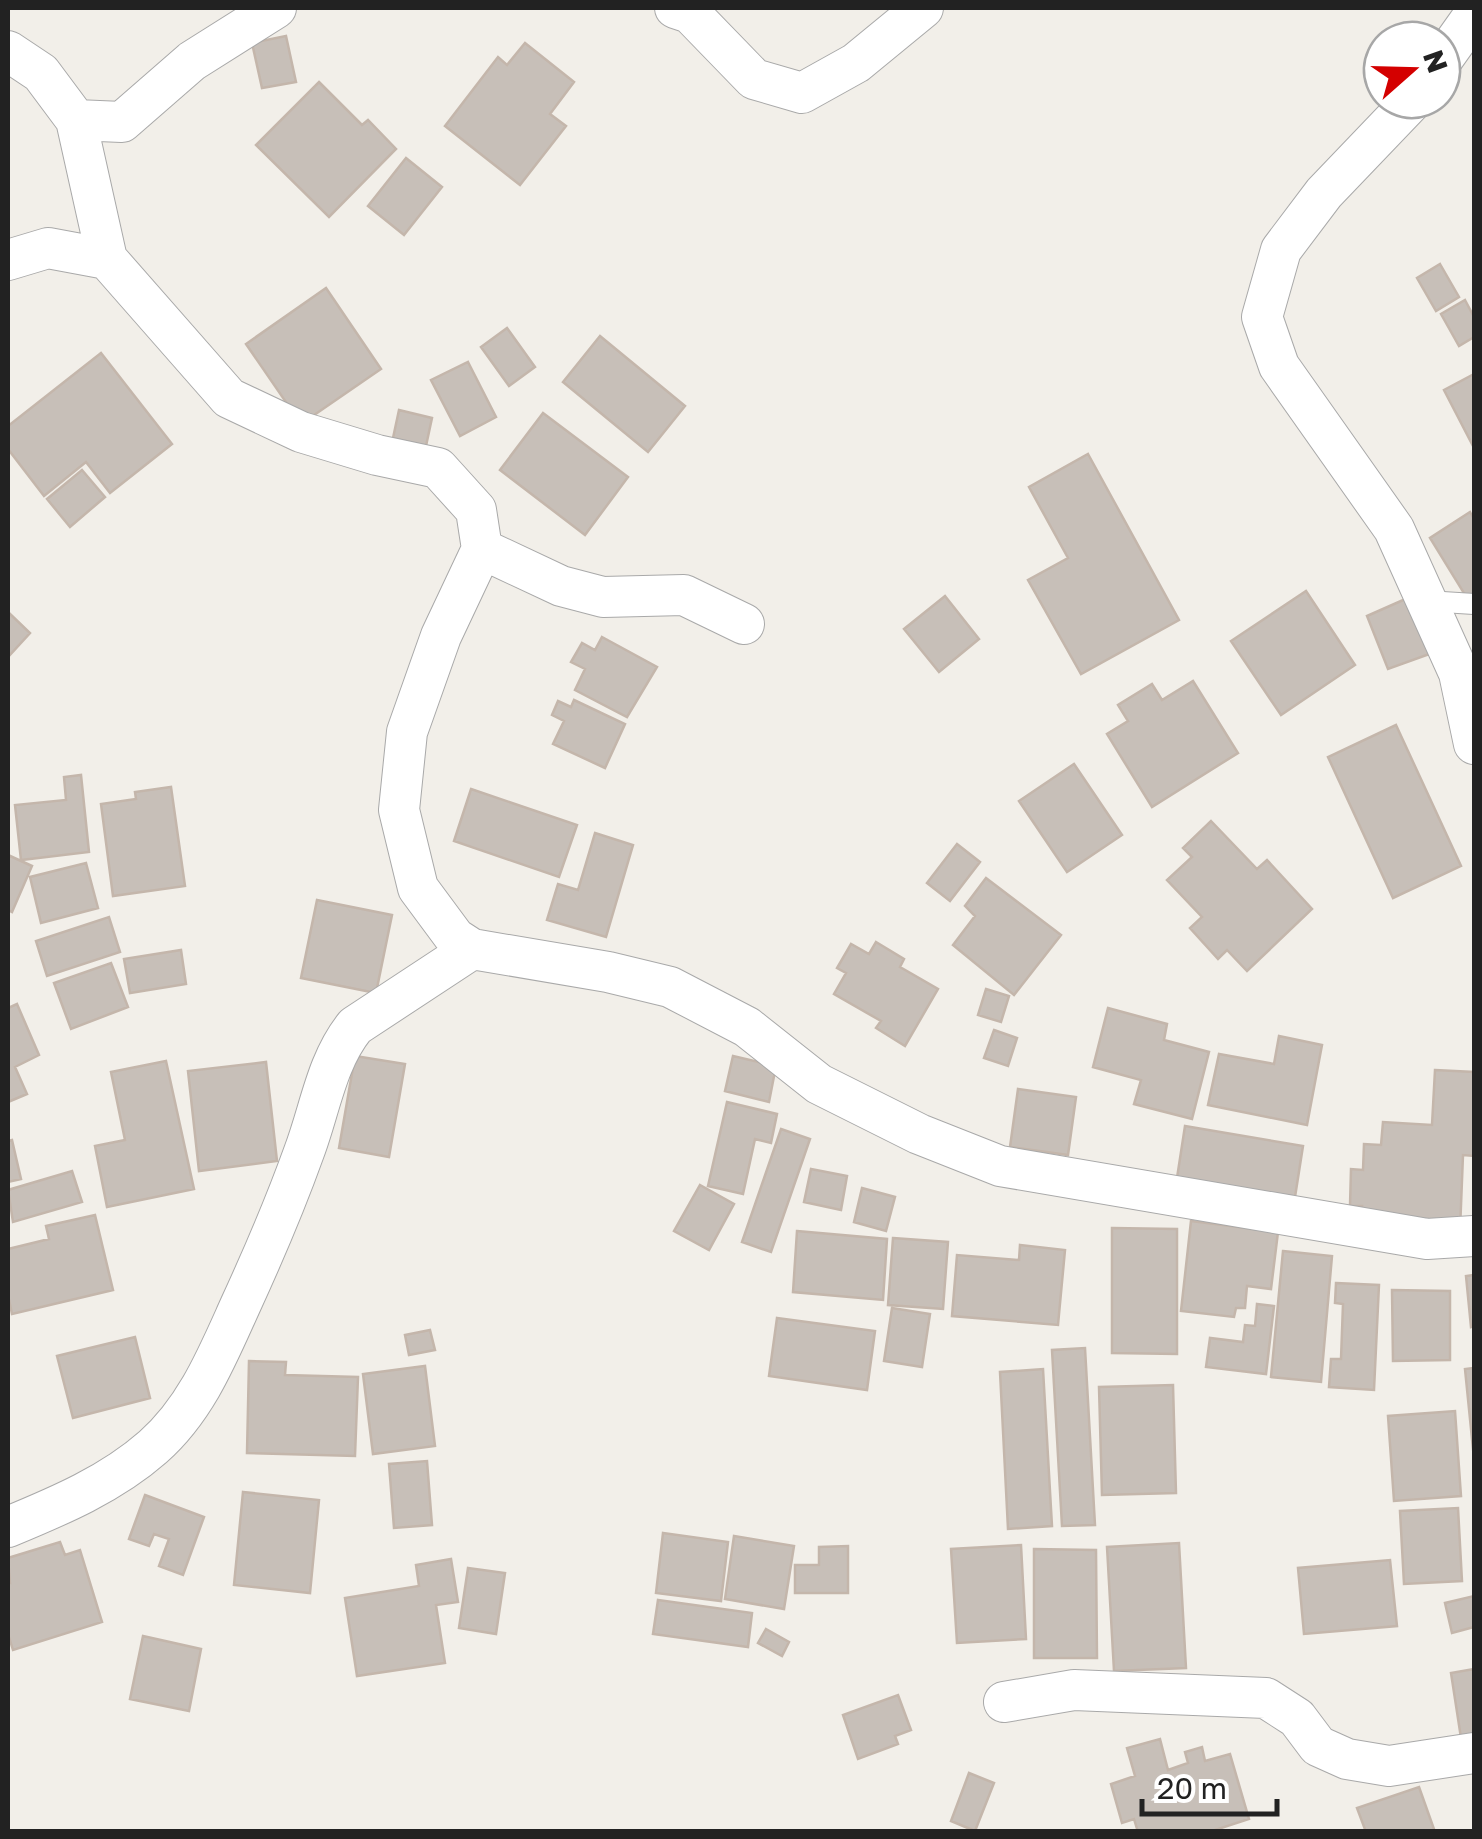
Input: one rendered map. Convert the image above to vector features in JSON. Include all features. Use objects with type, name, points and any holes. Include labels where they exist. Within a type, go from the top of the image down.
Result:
[{"type":"street","points":[[76,120],[122,122],[192,61],[276,8]]},
{"type":"street","points":[[675,8],[690,13],[754,79],[802,93],[856,63],[923,8]]},
{"type":"street","points":[[8,51],[41,73],[76,120],[106,259],[229,398],[301,432],[438,468],[476,510],[482,550],[441,636],[407,732],[398,810],[418,888],[454,938],[472,949],[608,972],[670,987],[747,1028],[819,1084],[918,1134],[1000,1166],[1427,1240],[1474,1236]]},
{"type":"street","points":[[1394,120],[1324,193],[1281,250],[1262,317],[1279,366],[1394,529],[1459,673],[1474,744]]},
{"type":"street","points":[[8,260],[48,248],[106,259]]},
{"type":"street","points":[[482,550],[561,586],[603,597],[684,595],[744,624]]},
{"type":"street","points":[[8,1527],[121,1472],[154,1446],[182,1415],[204,1385],[285,1205],[344,1040],[355,1026],[472,949]]},
{"type":"street","points":[[1004,1702],[1074,1690],[1266,1698],[1297,1718],[1318,1746],[1347,1759],[1389,1766],[1474,1754]]},
{"type":"lane","points":[[1427,601],[1474,604]]},
{"type":"building","points":[[286,36],[296,82],[262,88],[252,43]]},
{"type":"building","points":[[525,43],[574,82],[550,114],[566,126],[520,185],[445,126],[498,57],[507,65]]},
{"type":"building","points":[[319,82],[362,125],[368,120],[396,149],[329,217],[256,145]]},
{"type":"building","points":[[406,158],[442,187],[404,235],[368,206]]},
{"type":"building","points":[[1440,264],[1459,297],[1436,311],[1417,278]]},
{"type":"building","points":[[326,288],[381,369],[301,424],[246,344]]},
{"type":"building","points":[[1465,300],[1474,317],[1474,337],[1459,346],[1441,314]]},
{"type":"building","points":[[507,328],[535,367],[509,386],[481,347]]},
{"type":"building","points":[[600,336],[685,406],[648,452],[563,382]]},
{"type":"building","points":[[101,353],[172,444],[110,493],[86,462],[44,496],[8,449],[8,426]]},
{"type":"building","points":[[468,362],[496,417],[460,436],[431,380]]},
{"type":"building","points":[[1474,374],[1474,448],[1444,390]]},
{"type":"building","points":[[399,410],[432,418],[426,446],[393,438]]},
{"type":"building","points":[[543,413],[628,477],[585,535],[500,470]]},
{"type":"building","points":[[1088,454],[1179,620],[1081,674],[1028,580],[1068,558],[1029,487]]},
{"type":"building","points":[[82,470],[105,497],[70,527],[47,499]]},
{"type":"building","points":[[1470,512],[1474,519],[1474,600],[1470,603],[1430,538]]},
{"type":"building","points":[[1306,591],[1355,665],[1281,715],[1231,641]]},
{"type":"building","points":[[945,596],[979,639],[939,672],[904,629]]},
{"type":"building","points":[[1410,597],[1435,652],[1388,669],[1367,616]]},
{"type":"building","points":[[8,612],[30,633],[8,657]]},
{"type":"building","points":[[602,637],[657,667],[627,717],[575,690],[585,669],[571,662],[582,643],[595,650]]},
{"type":"building","points":[[1193,681],[1238,753],[1152,807],[1107,734],[1128,721],[1118,705],[1152,684],[1162,700]]},
{"type":"building","points":[[574,700],[625,724],[605,768],[553,744],[564,721],[552,715],[558,701],[571,707]]},
{"type":"building","points":[[1396,725],[1461,866],[1393,898],[1328,757]]},
{"type":"building","points":[[1074,764],[1122,835],[1067,872],[1019,801]]},
{"type":"building","points":[[81,775],[89,852],[21,860],[15,805],[66,800],[64,777]]},
{"type":"building","points":[[171,787],[185,886],[113,896],[101,804],[136,799],[135,792]]},
{"type":"building","points":[[471,789],[577,825],[559,877],[454,841]]},
{"type":"building","points":[[1211,821],[1257,869],[1267,860],[1312,909],[1247,971],[1227,950],[1218,959],[1190,928],[1202,917],[1167,880],[1192,857],[1183,848]]},
{"type":"building","points":[[595,833],[633,845],[606,937],[547,920],[558,884],[578,890]]},
{"type":"building","points":[[957,844],[980,862],[950,901],[927,883]]},
{"type":"building","points":[[8,855],[32,866],[12,912],[8,910]]},
{"type":"building","points":[[86,863],[98,908],[41,923],[30,877]]},
{"type":"building","points":[[986,878],[1061,935],[1014,995],[953,945],[975,916],[965,906]]},
{"type":"building","points":[[317,900],[392,915],[376,993],[301,978]]},
{"type":"building","points":[[109,917],[120,952],[47,976],[36,941]]},
{"type":"building","points":[[876,942],[904,959],[900,967],[938,989],[905,1046],[876,1028],[881,1021],[834,994],[846,973],[837,968],[851,944],[869,954]]},
{"type":"building","points":[[181,950],[186,984],[130,993],[124,959]]},
{"type":"building","points":[[111,963],[128,1007],[71,1029],[54,983]]},
{"type":"building","points":[[986,989],[1009,996],[1001,1022],[978,1015]]},
{"type":"building","points":[[17,1004],[39,1055],[15,1067],[27,1094],[8,1102],[8,1008]]},
{"type":"building","points":[[1108,1008],[1167,1024],[1164,1040],[1209,1052],[1192,1119],[1134,1104],[1141,1080],[1093,1067]]},
{"type":"building","points":[[994,1030],[1017,1038],[1008,1066],[984,1058]]},
{"type":"building","points":[[1279,1036],[1322,1045],[1307,1125],[1208,1105],[1219,1054],[1274,1064]]},
{"type":"building","points":[[355,1056],[405,1064],[389,1157],[339,1148]]},
{"type":"building","points":[[733,1056],[776,1066],[769,1102],[725,1091]]},
{"type":"building","points":[[166,1061],[194,1189],[107,1207],[95,1146],[125,1140],[111,1072]]},
{"type":"building","points":[[266,1062],[277,1161],[199,1171],[188,1071]]},
{"type":"building","points":[[1435,1070],[1474,1072],[1474,1156],[1463,1155],[1460,1231],[1360,1225],[1362,1206],[1350,1206],[1351,1169],[1363,1170],[1364,1144],[1381,1145],[1383,1122],[1432,1125]]},
{"type":"building","points":[[1018,1089],[1076,1097],[1068,1155],[1010,1147]]},
{"type":"building","points":[[727,1102],[777,1114],[771,1143],[755,1139],[743,1194],[708,1186]]},
{"type":"building","points":[[1185,1126],[1303,1146],[1295,1197],[1177,1178]]},
{"type":"building","points":[[781,1129],[810,1139],[771,1252],[742,1242]]},
{"type":"building","points":[[12,1140],[21,1179],[8,1182],[8,1141]]},
{"type":"building","points":[[811,1169],[847,1176],[841,1210],[804,1202]]},
{"type":"building","points":[[72,1171],[82,1202],[13,1222],[8,1190]]},
{"type":"building","points":[[700,1185],[734,1204],[709,1250],[674,1231]]},
{"type":"building","points":[[862,1188],[895,1197],[886,1231],[854,1222]]},
{"type":"building","points":[[95,1215],[113,1290],[12,1314],[8,1249],[49,1239],[46,1226]]},
{"type":"building","points":[[1191,1221],[1278,1232],[1271,1289],[1247,1286],[1245,1308],[1236,1308],[1234,1317],[1181,1311]]},
{"type":"building","points":[[1112,1228],[1177,1229],[1177,1354],[1112,1353]]},
{"type":"building","points":[[797,1231],[887,1239],[883,1300],[793,1292]]},
{"type":"building","points":[[893,1238],[948,1242],[943,1309],[888,1305]]},
{"type":"building","points":[[1020,1245],[1065,1250],[1058,1325],[952,1316],[957,1255],[1019,1260]]},
{"type":"building","points":[[1283,1251],[1332,1256],[1321,1382],[1271,1377]]},
{"type":"building","points":[[1474,1275],[1474,1326],[1471,1327],[1466,1276]]},
{"type":"building","points":[[1336,1283],[1379,1285],[1374,1390],[1329,1387],[1331,1359],[1341,1359],[1343,1304],[1335,1303]]},
{"type":"building","points":[[1392,1290],[1450,1291],[1450,1360],[1393,1361]]},
{"type":"building","points":[[1257,1304],[1274,1306],[1266,1374],[1206,1367],[1210,1338],[1243,1342],[1245,1325],[1255,1326]]},
{"type":"building","points":[[892,1308],[930,1314],[922,1367],[884,1361]]},
{"type":"building","points":[[777,1318],[875,1331],[867,1390],[769,1376]]},
{"type":"building","points":[[430,1330],[435,1350],[409,1355],[405,1335]]},
{"type":"building","points":[[135,1337],[150,1398],[73,1418],[57,1356]]},
{"type":"building","points":[[1085,1348],[1095,1525],[1062,1526],[1052,1350]]},
{"type":"building","points":[[249,1361],[286,1362],[285,1375],[358,1377],[355,1456],[247,1453]]},
{"type":"building","points":[[425,1366],[435,1446],[373,1454],[363,1374]]},
{"type":"building","points":[[1474,1368],[1474,1459],[1465,1369]]},
{"type":"building","points":[[1043,1369],[1052,1526],[1008,1529],[1000,1372]]},
{"type":"building","points":[[1173,1385],[1176,1493],[1102,1495],[1099,1387]]},
{"type":"building","points":[[1455,1411],[1461,1496],[1394,1501],[1388,1416]]},
{"type":"building","points":[[427,1461],[432,1525],[394,1528],[389,1464]]},
{"type":"building","points":[[243,1492],[319,1500],[310,1593],[234,1585]]},
{"type":"building","points":[[145,1495],[204,1517],[183,1575],[159,1566],[169,1539],[154,1534],[149,1546],[129,1539]]},
{"type":"building","points":[[1458,1508],[1462,1581],[1404,1584],[1400,1511]]},
{"type":"building","points":[[663,1533],[728,1542],[721,1601],[656,1593]]},
{"type":"building","points":[[734,1536],[794,1546],[784,1609],[725,1599]]},
{"type":"building","points":[[60,1542],[65,1555],[80,1550],[102,1622],[13,1650],[8,1634],[8,1558]]},
{"type":"building","points":[[1179,1543],[1186,1668],[1114,1671],[1107,1547]]},
{"type":"building","points":[[1021,1545],[1026,1639],[957,1643],[951,1549]]},
{"type":"building","points":[[848,1546],[848,1593],[795,1593],[795,1565],[819,1565],[819,1547]]},
{"type":"building","points":[[1034,1549],[1096,1550],[1097,1658],[1034,1658]]},
{"type":"building","points":[[451,1559],[458,1602],[436,1605],[445,1663],[357,1676],[345,1598],[419,1586],[416,1565]]},
{"type":"building","points":[[1390,1560],[1397,1626],[1304,1634],[1298,1568]]},
{"type":"building","points":[[468,1568],[505,1573],[496,1634],[459,1628]]},
{"type":"building","points":[[1474,1596],[1474,1627],[1452,1633],[1445,1603]]},
{"type":"building","points":[[658,1600],[752,1613],[748,1647],[653,1634]]},
{"type":"building","points":[[766,1629],[789,1642],[782,1656],[758,1643]]},
{"type":"building","points":[[143,1636],[201,1649],[189,1711],[130,1699]]},
{"type":"building","points":[[1474,1669],[1474,1736],[1461,1738],[1451,1673]]},
{"type":"building","points":[[898,1695],[911,1730],[895,1736],[898,1744],[858,1759],[843,1715]]},
{"type":"building","points":[[1160,1739],[1168,1770],[1188,1763],[1185,1752],[1202,1747],[1205,1761],[1230,1754],[1249,1819],[1209,1832],[1138,1832],[1134,1819],[1122,1823],[1111,1784],[1135,1776],[1127,1748]]},
{"type":"building","points":[[969,1773],[994,1783],[975,1831],[951,1821]]},
{"type":"building","points":[[1419,1787],[1435,1832],[1366,1832],[1357,1808]]}]
